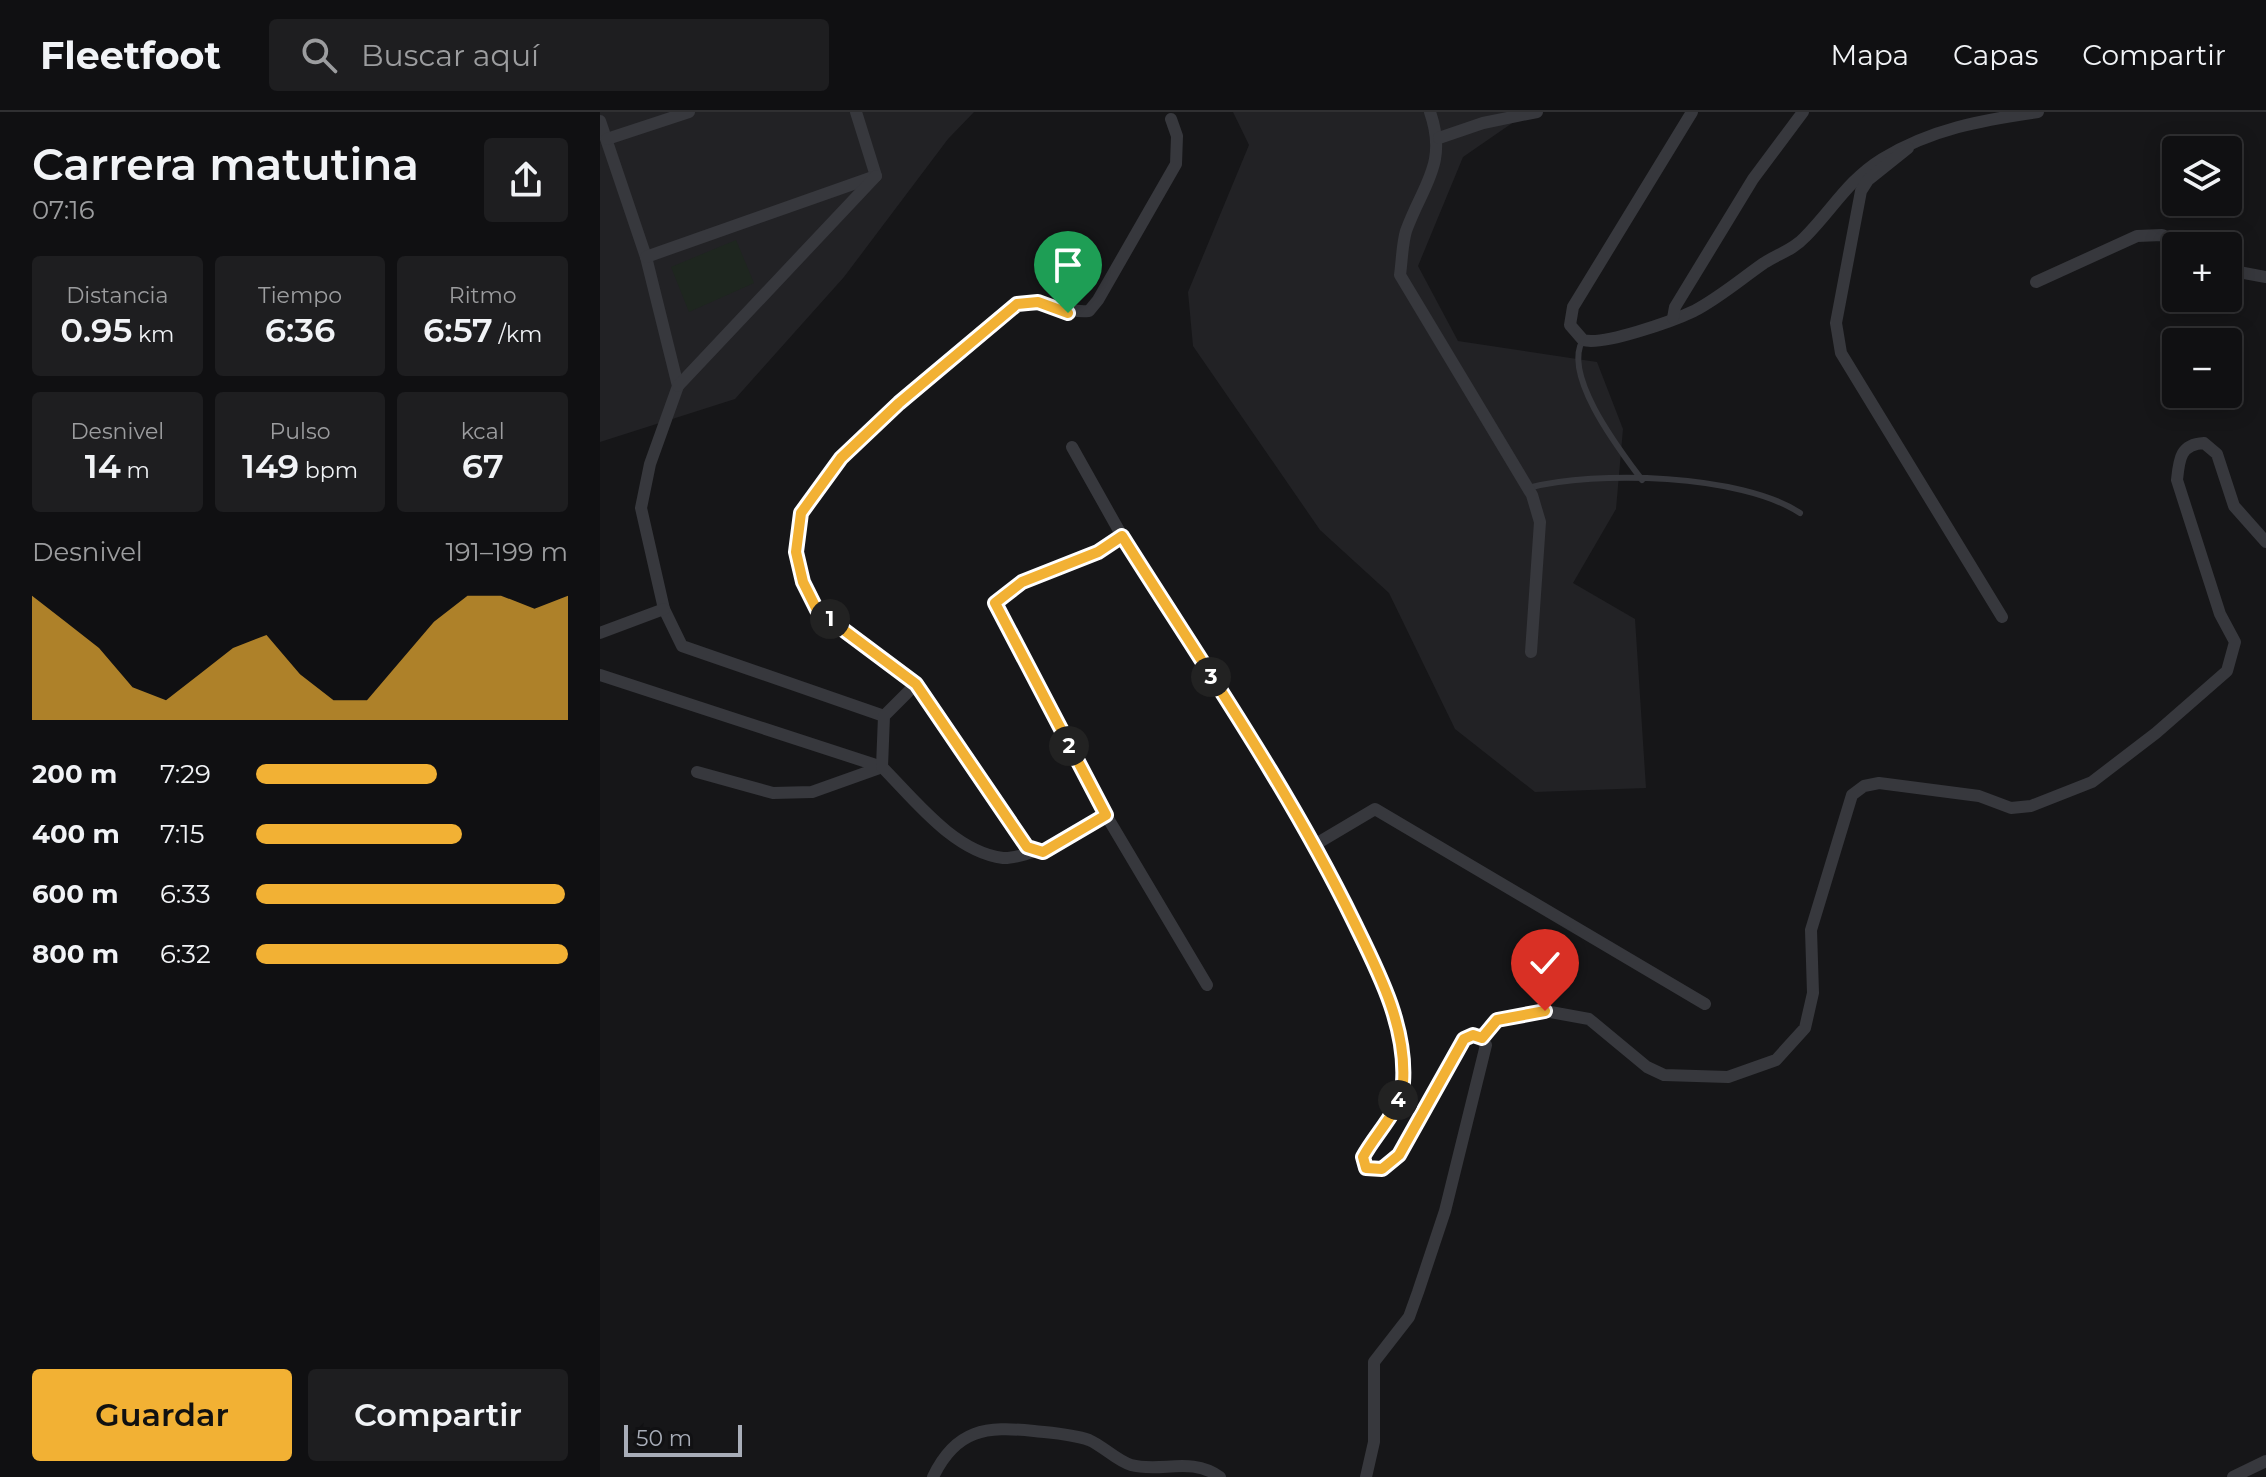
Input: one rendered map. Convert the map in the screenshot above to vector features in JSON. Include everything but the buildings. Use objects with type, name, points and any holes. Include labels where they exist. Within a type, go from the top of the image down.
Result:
[{"type":"street","points":[[607,139],[689,112]]},
{"type":"street","points":[[856,112],[876,176]]},
{"type":"street","points":[[1430,112],[1439,138],[1437,159],[1405,234],[1400,275],[1528,488],[1540,522],[1531,652]]},
{"type":"street","points":[[1439,138],[1483,123],[1537,112]]},
{"type":"street","points":[[1692,112],[1573,307],[1570,325],[1583,340],[1596,342],[1693,312],[1767,262],[1790,251],[1805,238],[1849,184],[1879,161],[1912,142],[1971,122],[2038,112]]},
{"type":"street","points":[[1673,318],[1675,307],[1739,202],[1803,112]]},
{"type":"street","points":[[1034,852],[1027,847],[916,684],[817,610],[803,582],[796,552],[801,513],[841,458],[899,403],[1017,304],[1038,302],[1068,313],[1089,311],[1109,284],[1176,164],[1177,136],[1171,119]]},
{"type":"street","points":[[600,121],[646,257],[678,386]]},
{"type":"street","points":[[1912,142],[1902,157],[1868,180],[1861,191],[1836,323],[1837,340],[1848,366],[2002,617]]},
{"type":"street","points":[[646,257],[876,176]]},
{"type":"street","points":[[876,176],[678,386],[650,464],[641,508],[664,609],[682,646],[884,716]]},
{"type":"street","points":[[2036,282],[2137,236],[2162,235]]},
{"type":"street","points":[[2242,273],[2266,277]]},
{"type":"street","points":[[1482,1038],[1497,1020],[1545,1011],[1589,1019],[1647,1067],[1664,1075],[1728,1077],[1776,1060],[1805,1028],[1813,993],[1811,930],[1852,795],[1864,786],[1879,783],[1979,796],[2011,808],[2031,806],[2092,782],[2156,733],[2227,671],[2235,642],[2220,614],[2177,480],[2179,457],[2187,447],[2204,443],[2213,449],[2234,506],[2266,542]]},
{"type":"street","points":[[1072,447],[1122,536],[1316,844],[1387,991],[1399,1038],[1404,1081],[1401,1096],[1363,1157],[1366,1168],[1382,1169],[1399,1155],[1461,1043],[1473,1035],[1482,1038]]},
{"type":"street","points":[[1122,536],[1086,557],[1022,582],[995,603],[1106,815],[1207,985]]},
{"type":"street","points":[[600,633],[664,609]]},
{"type":"street","points":[[600,675],[882,767],[948,831],[982,852],[1005,859],[1043,852],[1106,815]]},
{"type":"street","points":[[882,767],[884,716],[916,684]]},
{"type":"street","points":[[697,772],[773,793],[812,792],[882,767]]},
{"type":"street","points":[[1316,844],[1375,809],[1705,1004]]},
{"type":"street","points":[[1366,1477],[1374,1442],[1374,1362],[1409,1317],[1445,1211],[1485,1050],[1482,1038]]},
{"type":"street","points":[[933,1477],[949,1453],[965,1438],[999,1427],[1079,1437],[1128,1464],[1182,1464],[1220,1477]]},
{"type":"street","points":[[2233,1477],[2266,1461]]},
{"type":"lane","points":[[1583,340],[1579,359],[1598,415],[1610,438],[1642,480]]},
{"type":"lane","points":[[1528,488],[1602,478],[1748,489],[1800,513]]},
{"type":"shaded area","points":[[600,112],[974,112],[948,139],[844,277],[735,399],[600,442]]},
{"type":"shaded area","points":[[1233,112],[1528,112],[1463,157],[1418,266],[1458,341],[1597,362],[1623,429],[1616,509],[1573,583],[1635,619],[1646,788],[1535,792],[1455,729],[1389,593],[1320,530],[1193,346],[1188,292],[1249,145]]},
{"type":"shaded area","points":[[736,240],[754,283],[689,312],[671,267]]},
{"type":"route","points":[[1068,313],[1038,302],[1017,304],[899,403],[841,458],[801,513],[796,552],[803,582],[817,610],[916,684],[1027,847],[1034,852],[1043,852],[1106,815],[995,603],[1022,582],[1052,573],[1098,552],[1122,536],[1316,844],[1387,991],[1399,1038],[1404,1081],[1401,1096],[1362,1159],[1366,1168],[1382,1169],[1404,1149],[1464,1039],[1473,1035],[1482,1038],[1497,1020],[1545,1011]]}]
